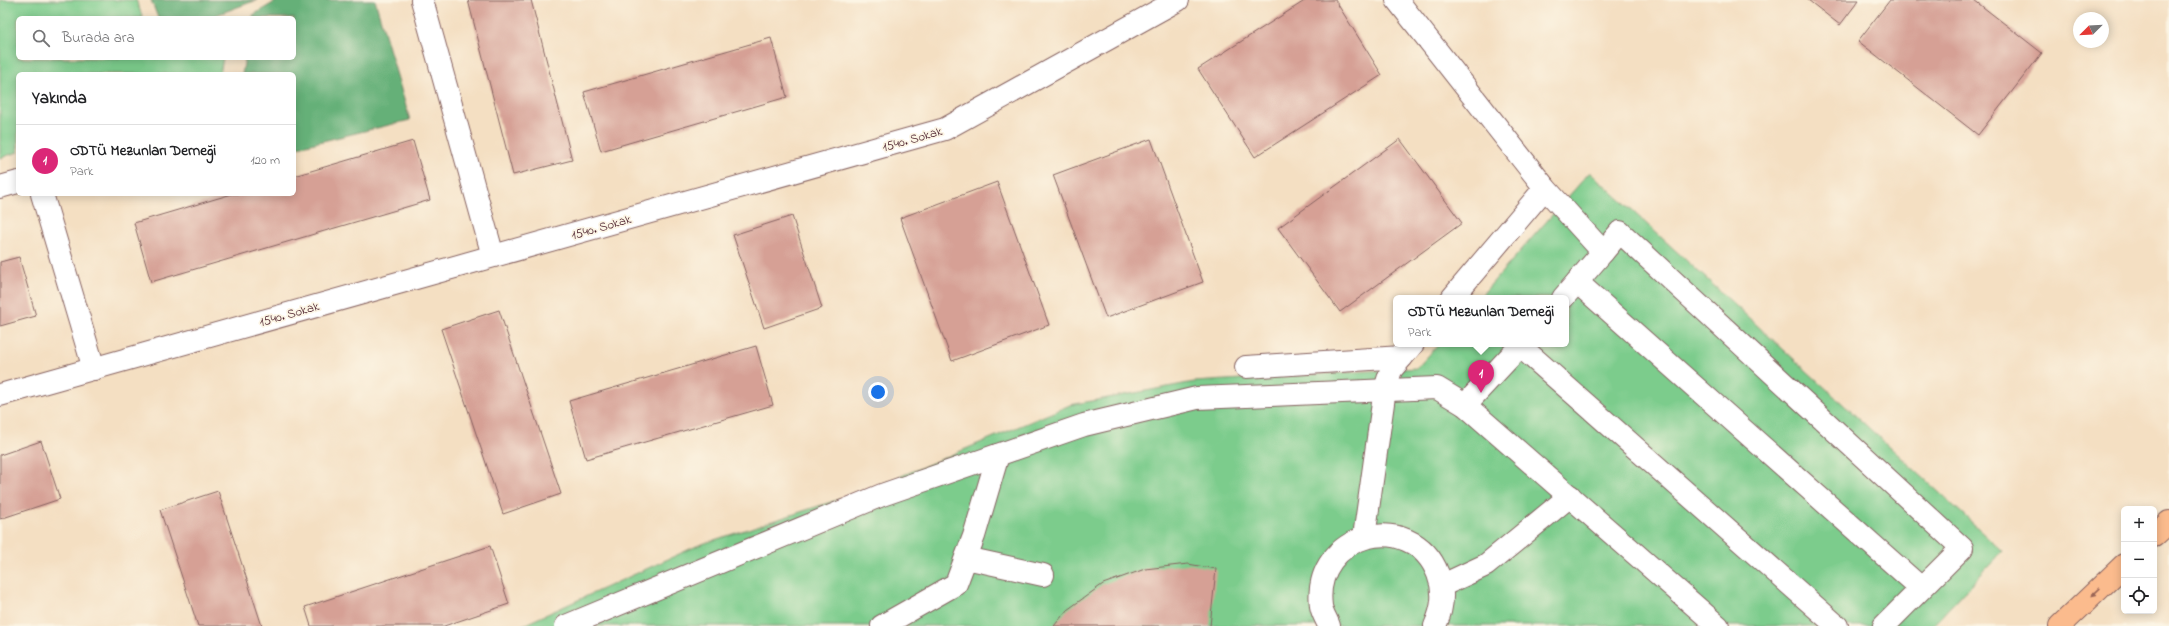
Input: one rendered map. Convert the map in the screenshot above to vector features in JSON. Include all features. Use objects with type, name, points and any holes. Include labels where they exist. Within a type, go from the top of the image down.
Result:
[{"type":"main road","points":[[2157,533],[2169,522]]},
{"type":"main road","points":[[2060,626],[2121,568]]},
{"type":"street","points":[[422,0],[493,256]]},
{"type":"street","name":"1540. Sokak","points":[[0,395],[945,129],[1178,0]]},
{"type":"street","points":[[1397,0],[1545,188],[1603,252]]},
{"type":"street","points":[[0,187],[16,183]]},
{"type":"street","points":[[1455,295],[1545,188]]},
{"type":"street","points":[[43,196],[94,368]]},
{"type":"street","points":[[1884,626],[1962,548],[1620,232],[1570,290],[1921,588]]},
{"type":"street","points":[[1465,405],[1519,347]]},
{"type":"street","points":[[1523,347],[1837,626]]},
{"type":"street","points":[[566,626],[882,495],[1084,425],[1197,398],[1398,365]]},
{"type":"street","points":[[1364,537],[1398,365]]},
{"type":"street","points":[[1246,367],[1398,365],[1465,405],[1718,626]]},
{"type":"street","points":[[882,626],[956,584],[966,558],[998,455]]},
{"type":"street","points":[[1442,586],[1486,565],[1570,496]]},
{"type":"street","points":[[1329,626],[1321,607],[1322,583],[1331,561],[1349,544],[1364,537],[1395,536],[1417,545],[1434,563],[1442,586],[1442,610],[1435,626]]},
{"type":"street","points":[[966,558],[1043,575]]},
{"type":"green space","points":[[0,0],[136,0],[142,16],[16,16],[16,60],[223,60],[220,72],[16,72],[16,153],[0,158]]},
{"type":"green space","points":[[151,0],[257,0],[213,16],[157,16]]},
{"type":"green space","points":[[278,0],[375,0],[410,120],[296,148],[296,72],[242,72],[245,60],[296,60],[296,16],[253,15]]},
{"type":"green space","points":[[1590,172],[2003,551],[1932,626],[521,626],[699,545],[868,490],[1070,405],[1194,382],[1417,368],[1436,347],[1569,347],[1569,295],[1482,295]]},
{"type":"building","points":[[468,0],[531,0],[572,160],[513,175]]},
{"type":"building","points":[[1306,0],[1335,0],[1382,75],[1255,157],[1198,69]]},
{"type":"building","points":[[1808,0],[1859,0],[1840,25]]},
{"type":"building","points":[[1890,0],[1974,0],[2042,53],[1978,135],[1858,41]]},
{"type":"building","points":[[771,38],[787,97],[601,151],[584,92]]},
{"type":"building","points":[[1151,139],[1203,282],[1106,318],[1053,175]]},
{"type":"building","points":[[1400,139],[1462,223],[1340,312],[1278,228]]},
{"type":"building","points":[[413,141],[430,200],[151,282],[134,223],[225,196],[296,196],[296,175]]},
{"type":"building","points":[[997,182],[1049,325],[952,361],[900,218]]},
{"type":"building","points":[[792,216],[822,308],[764,328],[733,235]]},
{"type":"building","points":[[19,257],[36,316],[0,326],[0,262]]},
{"type":"building","points":[[499,310],[561,494],[503,514],[441,329]]},
{"type":"building","points":[[756,346],[773,405],[586,459],[569,401]]},
{"type":"building","points":[[41,441],[60,499],[0,519],[0,455]]},
{"type":"building","points":[[218,491],[262,626],[198,626],[160,510]]},
{"type":"building","points":[[490,546],[509,604],[444,626],[311,626],[305,607]]},
{"type":"building","points":[[1188,564],[1216,569],[1210,626],[1054,626],[1067,610],[1103,584],[1145,569]]},
{"type":"place","name":"ODTÜ Mezunları Derneği","points":[[1481,393]]}]
